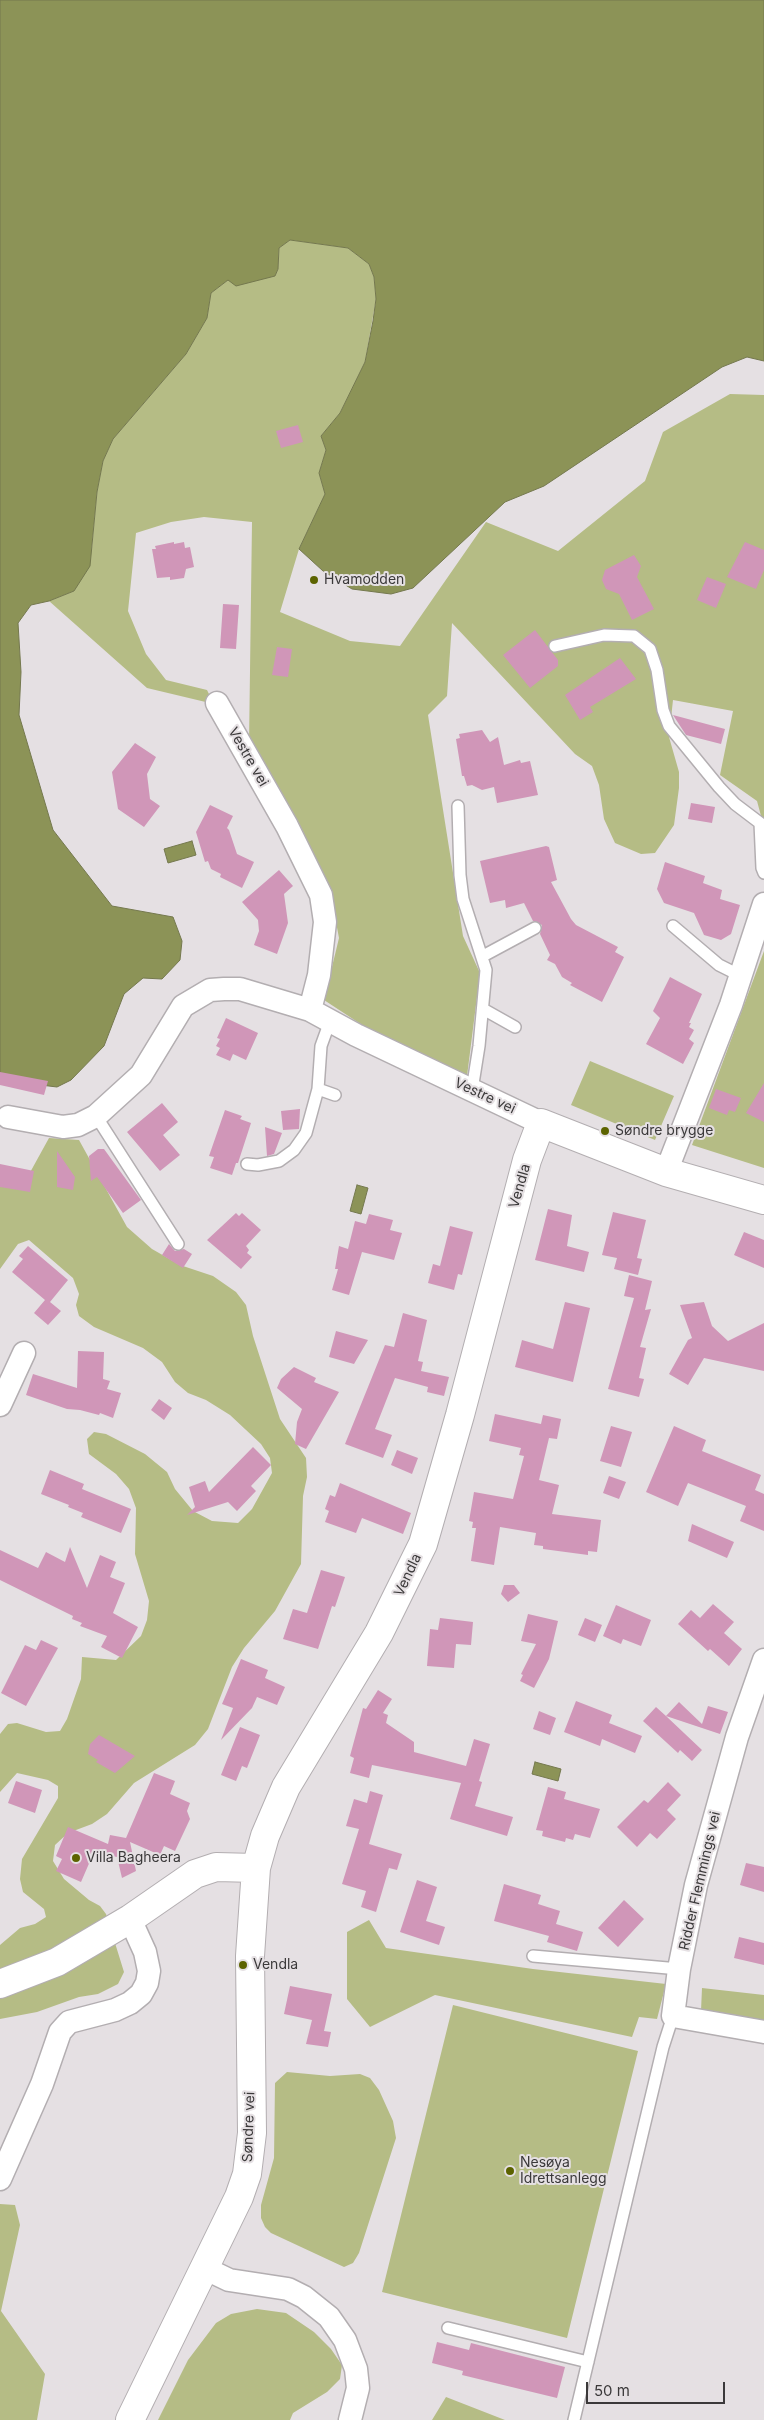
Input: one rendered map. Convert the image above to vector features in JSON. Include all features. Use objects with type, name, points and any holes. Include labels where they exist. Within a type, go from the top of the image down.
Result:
[{"type":"street","name":"Vestre vei","points":[[217,703],[287,826],[320,895],[325,922],[318,975],[310,1010]]},
{"type":"street","points":[[666,1172],[741,976],[764,904]]},
{"type":"street","name":"Vestre vei","points":[[8,1117],[63,1127],[78,1125],[96,1116],[140,1075],[183,1006],[210,990],[240,989],[310,1010],[541,1123],[666,1172],[764,1200]]},
{"type":"street","name":"Vendla","points":[[256,1868],[275,1810],[286,1786],[379,1633],[423,1544],[463,1405],[525,1169],[541,1123]]},
{"type":"street","points":[[0,1405],[24,1353]]},
{"type":"street","name":"Ridder Flemmings vei","points":[[673,2016],[679,1969],[696,1886],[722,1788],[750,1695],[764,1660]]},
{"type":"street","points":[[0,1984],[58,1962],[130,1919],[195,1874],[216,1867],[256,1868]]},
{"type":"street","name":"Søndre vei","points":[[130,2420],[239,2197],[247,2174],[251,2152],[250,1956],[256,1868]]},
{"type":"street","points":[[0,2179],[42,2084],[60,2032],[69,2022],[115,2010],[130,2003],[141,1994],[147,1984],[149,1971],[146,1952],[130,1919]]},
{"type":"street","points":[[673,2016],[764,2032]]},
{"type":"street","points":[[204,2268],[229,2280],[288,2289],[304,2297],[329,2317],[345,2340],[356,2369],[358,2388],[350,2420]]},
{"type":"lane","points":[[555,646],[604,635],[626,635],[634,636],[650,649],[658,670],[663,710],[669,726],[719,787],[735,804],[760,823],[762,868],[764,873]]},
{"type":"lane","points":[[458,806],[460,875],[464,899],[469,923],[483,956],[486,970],[472,1090]]},
{"type":"lane","points":[[673,926],[719,965],[741,976]]},
{"type":"lane","points":[[483,956],[535,928]]},
{"type":"lane","points":[[482,1009],[515,1027]]},
{"type":"lane","points":[[247,1164],[258,1165],[279,1161],[294,1150],[306,1133],[318,1089],[321,1046],[330,1021]]},
{"type":"lane","points":[[318,1089],[335,1095]]},
{"type":"lane","points":[[96,1116],[178,1244]]},
{"type":"lane","points":[[533,1956],[679,1969]]},
{"type":"lane","points":[[574,2420],[673,2016]]},
{"type":"lane","points":[[448,2328],[588,2362]]},
{"type":"shaded area","points":[[0,0],[764,0],[764,361],[747,357],[722,367],[544,486],[505,502],[413,588],[391,594],[352,589],[323,571],[299,549],[325,494],[319,473],[326,450],[321,436],[340,413],[365,362],[373,321],[376,299],[374,277],[369,264],[348,248],[290,240],[279,248],[278,269],[275,276],[236,286],[228,280],[211,293],[207,318],[186,354],[113,439],[103,461],[97,492],[90,566],[74,591],[49,601],[31,605],[18,623],[21,672],[19,715],[53,830],[112,906],[173,917],[182,941],[180,960],[162,979],[143,978],[124,994],[104,1046],[71,1080],[57,1087],[0,1080]]},
{"type":"shaded area","points":[[290,240],[348,248],[369,264],[374,277],[376,299],[365,362],[340,413],[321,436],[326,450],[319,473],[325,494],[299,549],[280,612],[350,641],[400,646],[486,522],[558,551],[645,481],[663,432],[730,394],[764,395],[764,827],[757,801],[720,775],[733,711],[673,700],[669,737],[679,772],[679,788],[674,825],[655,853],[641,854],[615,843],[604,819],[599,785],[592,766],[575,754],[452,623],[447,696],[428,715],[463,936],[480,973],[467,1076],[388,1042],[324,1000],[339,938],[332,901],[249,745],[252,522],[204,517],[171,522],[136,533],[128,611],[146,654],[166,680],[207,690],[214,704],[147,688],[49,601],[74,591],[92,547],[97,492],[103,461],[113,439],[186,354],[207,318],[211,293],[228,280],[275,276],[278,269],[279,248]]},
{"type":"shaded area","points":[[192,841],[196,855],[168,863],[164,849]]},
{"type":"shaded area","points":[[764,951],[764,1168],[692,1145]]},
{"type":"shaded area","points":[[590,1061],[674,1096],[655,1140],[571,1105]]},
{"type":"shaded area","points":[[49,1138],[79,1140],[127,1227],[152,1249],[180,1265],[213,1276],[236,1292],[246,1305],[253,1336],[280,1419],[306,1458],[307,1477],[303,1496],[301,1564],[275,1611],[244,1648],[232,1667],[208,1729],[195,1745],[134,1783],[107,1814],[92,1824],[68,1833],[55,1845],[53,1861],[64,1879],[89,1900],[100,1906],[106,1914],[124,1972],[118,1984],[98,1994],[79,1997],[37,2012],[0,2019],[0,1945],[20,1928],[35,1924],[46,1917],[44,1909],[23,1892],[20,1879],[22,1859],[58,1798],[58,1786],[48,1780],[17,1773],[0,1792],[0,1734],[8,1724],[17,1723],[46,1732],[60,1731],[67,1719],[81,1679],[82,1657],[116,1660],[141,1636],[147,1620],[149,1601],[135,1554],[136,1508],[129,1489],[116,1474],[89,1454],[87,1439],[94,1432],[106,1434],[145,1454],[167,1472],[175,1489],[193,1511],[212,1521],[238,1523],[252,1509],[272,1473],[270,1458],[261,1444],[230,1415],[206,1400],[188,1393],[175,1382],[162,1362],[143,1348],[94,1327],[79,1316],[76,1305],[79,1294],[73,1278],[29,1240],[18,1244],[0,1269],[0,1175],[22,1187]]},
{"type":"shaded area","points":[[357,1185],[368,1188],[361,1214],[350,1211]]},
{"type":"shaded area","points":[[535,1762],[561,1769],[558,1781],[532,1774]]},
{"type":"shaded area","points":[[369,1920],[386,1948],[533,1969],[666,1984],[657,2019],[639,2017],[632,2037],[435,1995],[370,2027],[347,1999],[347,1932]]},
{"type":"shaded area","points":[[702,1988],[764,1995],[764,2025],[701,2011]]},
{"type":"shaded area","name":"Nesøya Idrettsanlegg","points":[[453,2005],[638,2051],[567,2338],[382,2292]]},
{"type":"shaded area","points":[[287,2072],[330,2076],[360,2074],[370,2078],[379,2090],[393,2121],[396,2138],[359,2253],[353,2263],[344,2267],[271,2233],[265,2227],[261,2218],[261,2205],[274,2158],[275,2083]]},
{"type":"shaded area","points":[[0,2204],[15,2205],[20,2225],[1,2311],[45,2374],[37,2420],[0,2420]]},
{"type":"shaded area","points":[[257,2309],[286,2313],[314,2332],[331,2349],[342,2365],[340,2379],[327,2392],[293,2413],[290,2420],[158,2420],[188,2360],[216,2323],[231,2314]]},
{"type":"shaded area","points":[[446,2397],[505,2420],[432,2420]]},
{"type":"building","points":[[298,425],[303,442],[281,448],[276,431]]},
{"type":"building","points":[[174,542],[174,544],[184,542],[185,548],[190,547],[194,567],[186,569],[184,578],[170,580],[170,577],[157,578],[152,549],[156,549],[155,546]]},
{"type":"building","points":[[745,542],[764,550],[764,570],[756,589],[727,577]]},
{"type":"building","points":[[634,555],[641,566],[637,577],[654,609],[632,620],[619,594],[606,589],[602,580],[605,570]]},
{"type":"building","points":[[707,577],[726,584],[716,608],[697,600]]},
{"type":"building","points":[[223,604],[239,605],[236,649],[220,648]]},
{"type":"building","points":[[535,630],[558,660],[558,666],[530,688],[503,655]]},
{"type":"building","points":[[277,647],[292,649],[288,677],[272,675]]},
{"type":"building","points":[[620,658],[636,679],[590,707],[593,712],[580,720],[565,695]]},
{"type":"building","points":[[673,715],[725,729],[721,744],[686,735]]},
{"type":"building","points":[[482,730],[490,742],[498,737],[504,765],[520,760],[521,763],[530,761],[538,795],[497,803],[494,787],[482,790],[472,785],[467,786],[464,776],[462,776],[456,739],[460,738],[459,734]]},
{"type":"building","points":[[135,743],[156,757],[147,774],[150,799],[160,806],[144,827],[118,809],[112,772]]},
{"type":"building","points":[[691,803],[715,807],[712,823],[688,819]]},
{"type":"building","points":[[210,805],[233,816],[227,828],[237,854],[254,862],[242,888],[220,877],[221,874],[211,869],[208,861],[205,862],[196,832]]},
{"type":"building","points":[[546,846],[549,847],[557,880],[551,882],[571,919],[576,925],[618,947],[615,952],[624,957],[602,1002],[570,985],[572,983],[562,977],[555,964],[547,960],[550,955],[540,934],[542,925],[533,921],[524,903],[506,908],[505,900],[490,903],[480,861]]},
{"type":"building","points":[[665,862],[705,876],[703,883],[722,890],[720,899],[740,905],[731,934],[721,940],[704,935],[694,913],[664,903],[657,889]]},
{"type":"building","points":[[279,870],[293,886],[284,894],[288,923],[277,954],[254,945],[259,931],[258,920],[242,902]]},
{"type":"building","points":[[670,977],[702,994],[689,1023],[691,1023],[689,1027],[694,1030],[689,1039],[694,1043],[683,1064],[646,1044],[660,1018],[653,1011]]},
{"type":"building","points":[[226,1018],[258,1033],[246,1060],[233,1054],[230,1061],[216,1055],[220,1048],[216,1046],[220,1039],[217,1038]]},
{"type":"building","points":[[0,1072],[48,1081],[44,1095],[0,1085]]},
{"type":"building","points":[[764,1083],[764,1122],[746,1113]]},
{"type":"building","points":[[716,1089],[741,1098],[735,1112],[729,1110],[727,1115],[709,1108]]},
{"type":"building","points":[[162,1103],[178,1122],[163,1135],[180,1155],[160,1171],[127,1132]]},
{"type":"building","points":[[300,1109],[299,1129],[283,1130],[281,1111]]},
{"type":"building","points":[[225,1110],[242,1116],[240,1119],[251,1123],[238,1163],[236,1163],[232,1175],[210,1168],[214,1157],[209,1156]]},
{"type":"building","points":[[265,1127],[282,1133],[274,1154],[267,1156]]},
{"type":"building","points":[[98,1149],[104,1149],[141,1200],[123,1213],[97,1177],[91,1181],[89,1156]]},
{"type":"building","points":[[57,1151],[75,1177],[73,1190],[57,1187]]},
{"type":"building","points":[[0,1164],[34,1171],[30,1192],[0,1187]]},
{"type":"building","points":[[548,1209],[572,1215],[567,1246],[589,1252],[584,1272],[535,1260]]},
{"type":"building","points":[[613,1212],[646,1220],[637,1258],[642,1259],[638,1275],[614,1269],[617,1258],[602,1255]]},
{"type":"building","points":[[236,1213],[239,1216],[242,1213],[261,1230],[246,1246],[249,1250],[247,1253],[252,1257],[241,1269],[207,1240]]},
{"type":"building","points":[[369,1214],[393,1220],[390,1230],[402,1233],[394,1260],[362,1252],[349,1295],[332,1290],[338,1269],[335,1269],[339,1246],[348,1249],[355,1221],[366,1224]]},
{"type":"building","points":[[450,1226],[473,1232],[462,1275],[458,1274],[454,1290],[428,1283],[433,1264],[440,1266]]},
{"type":"building","points":[[744,1232],[764,1240],[764,1268],[734,1255]]},
{"type":"building","points":[[169,1244],[175,1251],[184,1249],[192,1254],[183,1268],[162,1255]]},
{"type":"building","points":[[28,1246],[68,1280],[50,1302],[61,1311],[48,1325],[34,1313],[45,1300],[12,1272],[23,1259],[19,1256]]},
{"type":"building","points":[[629,1275],[652,1281],[645,1310],[651,1309],[640,1347],[646,1348],[639,1378],[644,1379],[639,1397],[608,1389],[634,1298],[624,1296]]},
{"type":"building","points":[[565,1302],[590,1308],[573,1382],[515,1367],[522,1340],[553,1349]]},
{"type":"building","points":[[704,1302],[712,1326],[728,1341],[764,1323],[764,1371],[704,1358],[688,1385],[669,1374],[688,1340],[692,1338],[680,1305]]},
{"type":"building","points":[[403,1313],[427,1320],[418,1361],[423,1362],[421,1371],[449,1377],[444,1396],[427,1392],[428,1387],[395,1378],[375,1429],[392,1435],[383,1458],[345,1444],[385,1345],[394,1347]]},
{"type":"building","points":[[336,1331],[368,1340],[354,1364],[329,1357]]},
{"type":"building","points":[[78,1351],[104,1352],[103,1379],[110,1381],[107,1389],[121,1393],[113,1418],[100,1413],[99,1415],[67,1409],[26,1395],[33,1374],[77,1388]]},
{"type":"building","points":[[294,1367],[316,1378],[314,1382],[339,1392],[306,1449],[295,1444],[297,1422],[302,1409],[277,1388],[281,1379]]},
{"type":"building","points":[[159,1399],[172,1408],[164,1420],[151,1410]]},
{"type":"building","points":[[495,1414],[541,1424],[543,1415],[561,1419],[557,1439],[549,1438],[539,1480],[559,1485],[552,1514],[601,1520],[597,1552],[588,1551],[588,1555],[543,1549],[543,1546],[534,1545],[536,1533],[500,1527],[494,1565],[471,1561],[476,1528],[472,1528],[473,1522],[469,1521],[474,1492],[513,1499],[524,1456],[519,1455],[521,1448],[489,1441]]},
{"type":"building","points":[[611,1426],[632,1432],[621,1467],[600,1461]]},
{"type":"building","points":[[674,1426],[706,1440],[702,1451],[761,1475],[755,1490],[764,1494],[764,1531],[740,1521],[746,1506],[688,1483],[678,1506],[646,1492]]},
{"type":"building","points":[[253,1447],[271,1465],[251,1486],[256,1491],[237,1511],[228,1502],[187,1515],[195,1507],[189,1487],[205,1481],[209,1492]]},
{"type":"building","points":[[397,1450],[418,1458],[412,1474],[391,1465]]},
{"type":"building","points":[[50,1470],[84,1484],[82,1489],[131,1509],[121,1533],[81,1517],[83,1513],[68,1507],[69,1505],[41,1494]]},
{"type":"building","points":[[609,1476],[626,1482],[619,1499],[603,1493]]},
{"type":"building","points":[[340,1483],[411,1513],[403,1534],[362,1518],[356,1533],[325,1522],[329,1511],[325,1509],[330,1495],[335,1497]]},
{"type":"building","points":[[692,1524],[734,1542],[727,1558],[688,1541]]},
{"type":"building","points":[[70,1547],[87,1588],[100,1555],[116,1562],[110,1577],[125,1583],[113,1613],[138,1627],[122,1658],[101,1647],[107,1636],[80,1626],[82,1623],[72,1619],[73,1616],[0,1580],[0,1550],[38,1568],[46,1552],[65,1562]]},
{"type":"building","points":[[321,1570],[345,1577],[335,1607],[332,1606],[318,1649],[283,1639],[293,1609],[307,1613]]},
{"type":"building","points":[[504,1585],[514,1585],[520,1593],[508,1602],[501,1594]]},
{"type":"building","points":[[713,1604],[734,1622],[724,1633],[742,1649],[729,1666],[710,1649],[708,1651],[678,1624],[691,1610],[700,1618]]},
{"type":"building","points":[[616,1605],[651,1620],[641,1646],[623,1639],[621,1644],[603,1636]]},
{"type":"building","points":[[528,1614],[558,1621],[549,1659],[534,1688],[520,1681],[523,1675],[521,1674],[536,1644],[521,1641]]},
{"type":"building","points":[[440,1618],[473,1622],[471,1645],[456,1644],[454,1668],[427,1666],[430,1629],[438,1630]]},
{"type":"building","points":[[585,1618],[602,1625],[595,1642],[578,1635]]},
{"type":"building","points":[[41,1640],[58,1648],[26,1706],[1,1693],[25,1645],[36,1650]]},
{"type":"building","points":[[241,1659],[268,1670],[265,1678],[285,1687],[277,1705],[257,1697],[252,1708],[221,1740],[233,1708],[222,1704]]},
{"type":"building","points":[[378,1690],[392,1699],[383,1713],[388,1715],[386,1723],[414,1742],[414,1752],[466,1766],[474,1739],[490,1744],[479,1781],[482,1782],[475,1806],[513,1817],[507,1836],[450,1819],[461,1783],[372,1765],[369,1778],[350,1773],[354,1758],[350,1756],[363,1708],[366,1709]]},
{"type":"building","points":[[576,1701],[612,1715],[609,1723],[642,1736],[635,1753],[602,1739],[600,1746],[564,1732]]},
{"type":"building","points":[[679,1702],[702,1724],[708,1706],[728,1712],[720,1734],[666,1716]]},
{"type":"building","points":[[656,1707],[702,1750],[692,1761],[680,1750],[678,1753],[643,1721]]},
{"type":"building","points":[[539,1711],[556,1718],[550,1735],[533,1729]]},
{"type":"building","points":[[240,1727],[260,1735],[247,1768],[242,1766],[236,1781],[221,1775]]},
{"type":"building","points":[[99,1735],[135,1756],[115,1773],[96,1762],[98,1760],[88,1754],[90,1744]]},
{"type":"building","points":[[154,1773],[175,1781],[170,1794],[190,1803],[187,1811],[190,1819],[175,1851],[164,1846],[160,1855],[130,1842],[136,1871],[122,1878],[117,1857],[94,1852],[81,1882],[56,1871],[62,1859],[56,1856],[68,1827],[108,1844],[110,1835],[126,1838]]},
{"type":"building","points":[[16,1781],[42,1790],[35,1813],[8,1803]]},
{"type":"building","points":[[668,1782],[681,1795],[667,1810],[676,1819],[657,1839],[650,1833],[637,1847],[617,1827],[644,1800],[648,1803]]},
{"type":"building","points":[[548,1787],[566,1792],[564,1799],[600,1809],[590,1838],[575,1834],[573,1840],[566,1838],[565,1842],[542,1836],[543,1831],[536,1830]]},
{"type":"building","points":[[370,1791],[383,1795],[369,1844],[402,1854],[397,1870],[389,1868],[376,1912],[361,1907],[366,1891],[342,1884],[359,1829],[346,1826],[354,1799],[367,1803]]},
{"type":"building","points":[[746,1863],[764,1867],[764,1892],[740,1885]]},
{"type":"building","points":[[417,1880],[437,1887],[426,1921],[445,1927],[439,1945],[400,1932]]},
{"type":"building","points":[[504,1884],[541,1895],[538,1904],[560,1911],[556,1924],[583,1932],[577,1951],[547,1942],[549,1936],[494,1921]]},
{"type":"building","points":[[624,1900],[644,1919],[618,1947],[598,1928]]},
{"type":"building","points":[[739,1937],[764,1943],[764,1965],[734,1958]]},
{"type":"building","points":[[290,1986],[332,1994],[324,2031],[331,2032],[328,2047],[306,2044],[312,2020],[284,2014]]},
{"type":"building","points":[[437,2342],[469,2350],[471,2343],[565,2367],[557,2398],[462,2375],[463,2371],[432,2363]]},
{"type":"place","name":"Hvamodden","points":[[314,580]]},
{"type":"place","name":"Søndre brygge","points":[[605,1131]]},
{"type":"place","name":"Villa Bagheera","points":[[76,1858]]},
{"type":"place","name":"Vendla","points":[[243,1965]]},
{"type":"place","name":"Nesøya Idrettsanlegg","points":[[510,2171]]}]
